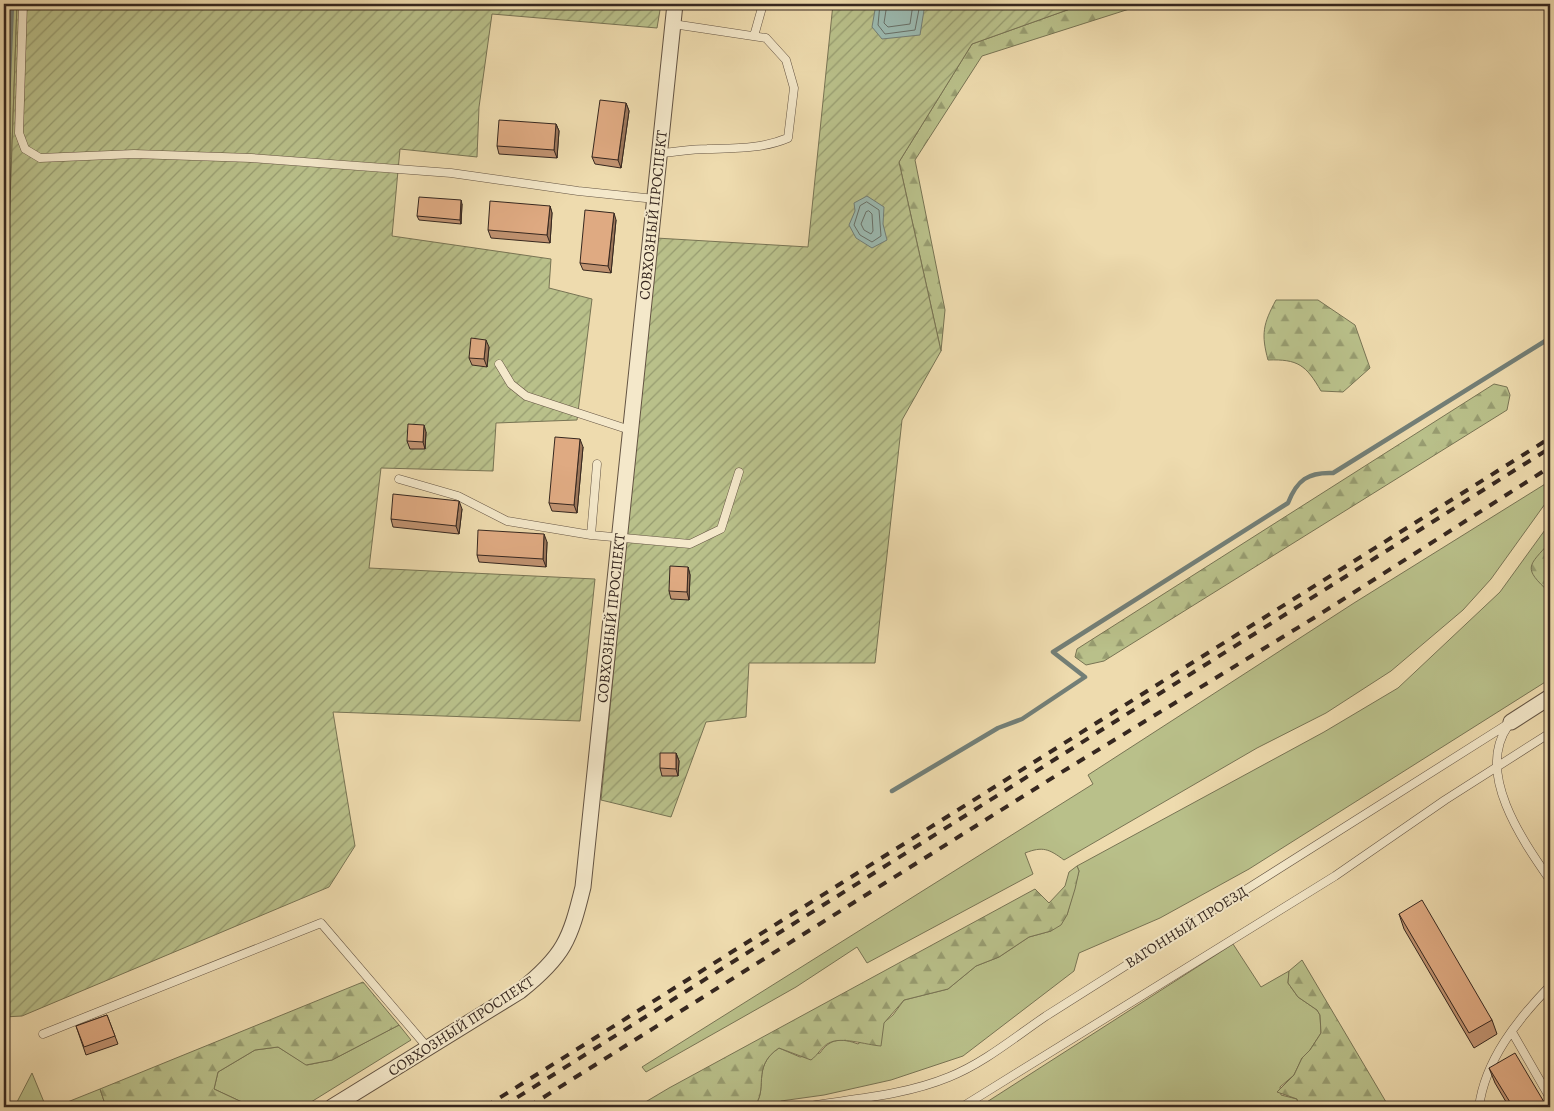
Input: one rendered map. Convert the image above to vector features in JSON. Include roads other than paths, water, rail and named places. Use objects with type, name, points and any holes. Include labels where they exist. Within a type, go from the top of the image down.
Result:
[{"type":"street","name":"СОВХОЗНЫЙ ПРОСПЕКТ","points":[[332,1107],[520,990],[546,970],[563,948],[575,919],[582,887],[675,4]]},
{"type":"street","name":"ВАГОННЫЙ ПРОЕЗД","points":[[1511,722],[1550,698]]},
{"type":"lane","points":[[23,4],[19,133],[25,148],[40,158],[134,154],[260,159],[452,173],[578,191],[655,198]]},
{"type":"lane","points":[[754,36],[762,4]]},
{"type":"lane","points":[[659,153],[706,149],[738,149],[776,143],[788,138],[794,88],[786,60],[766,38],[673,24]]},
{"type":"lane","points":[[499,364],[511,384],[526,396],[630,430]]},
{"type":"lane","points":[[590,535],[597,464]]},
{"type":"lane","points":[[399,479],[458,496],[507,521],[590,535],[690,544],[721,529],[738,472]]},
{"type":"lane","points":[[1511,722],[1501,735],[1497,767],[1510,817],[1550,880]]},
{"type":"lane","name":"ВАГОННЫЙ ПРОЕЗД","points":[[803,1107],[901,1091],[926,1085],[972,1066],[1046,1016],[1511,722]]},
{"type":"lane","points":[[962,1107],[1334,876],[1445,800],[1550,733]]},
{"type":"lane","points":[[43,1034],[320,923],[428,1048]]},
{"type":"lane","points":[[1480,1107],[1482,1086],[1498,1054],[1526,1010],[1550,986]]},
{"type":"lane","points":[[1512,1032],[1550,1098]]},
{"type":"water","points":[[876,4],[925,4],[920,35],[882,39],[872,27]]},
{"type":"water","points":[[867,196],[884,207],[883,224],[887,240],[872,248],[856,238],[849,225],[855,211],[854,203]]},
{"type":"waterway","points":[[4,198],[12,4]]},
{"type":"waterway","points":[[892,791],[998,728],[1022,719],[1085,677],[1053,652],[1288,503],[1295,488],[1304,479],[1317,474],[1333,473],[1550,338]]},
{"type":"railway","points":[[485,1107],[1550,438]]},
{"type":"railway","points":[[502,1107],[1550,448]]},
{"type":"railway","points":[[528,1107],[1057,775],[1317,616],[1550,467]]}]
